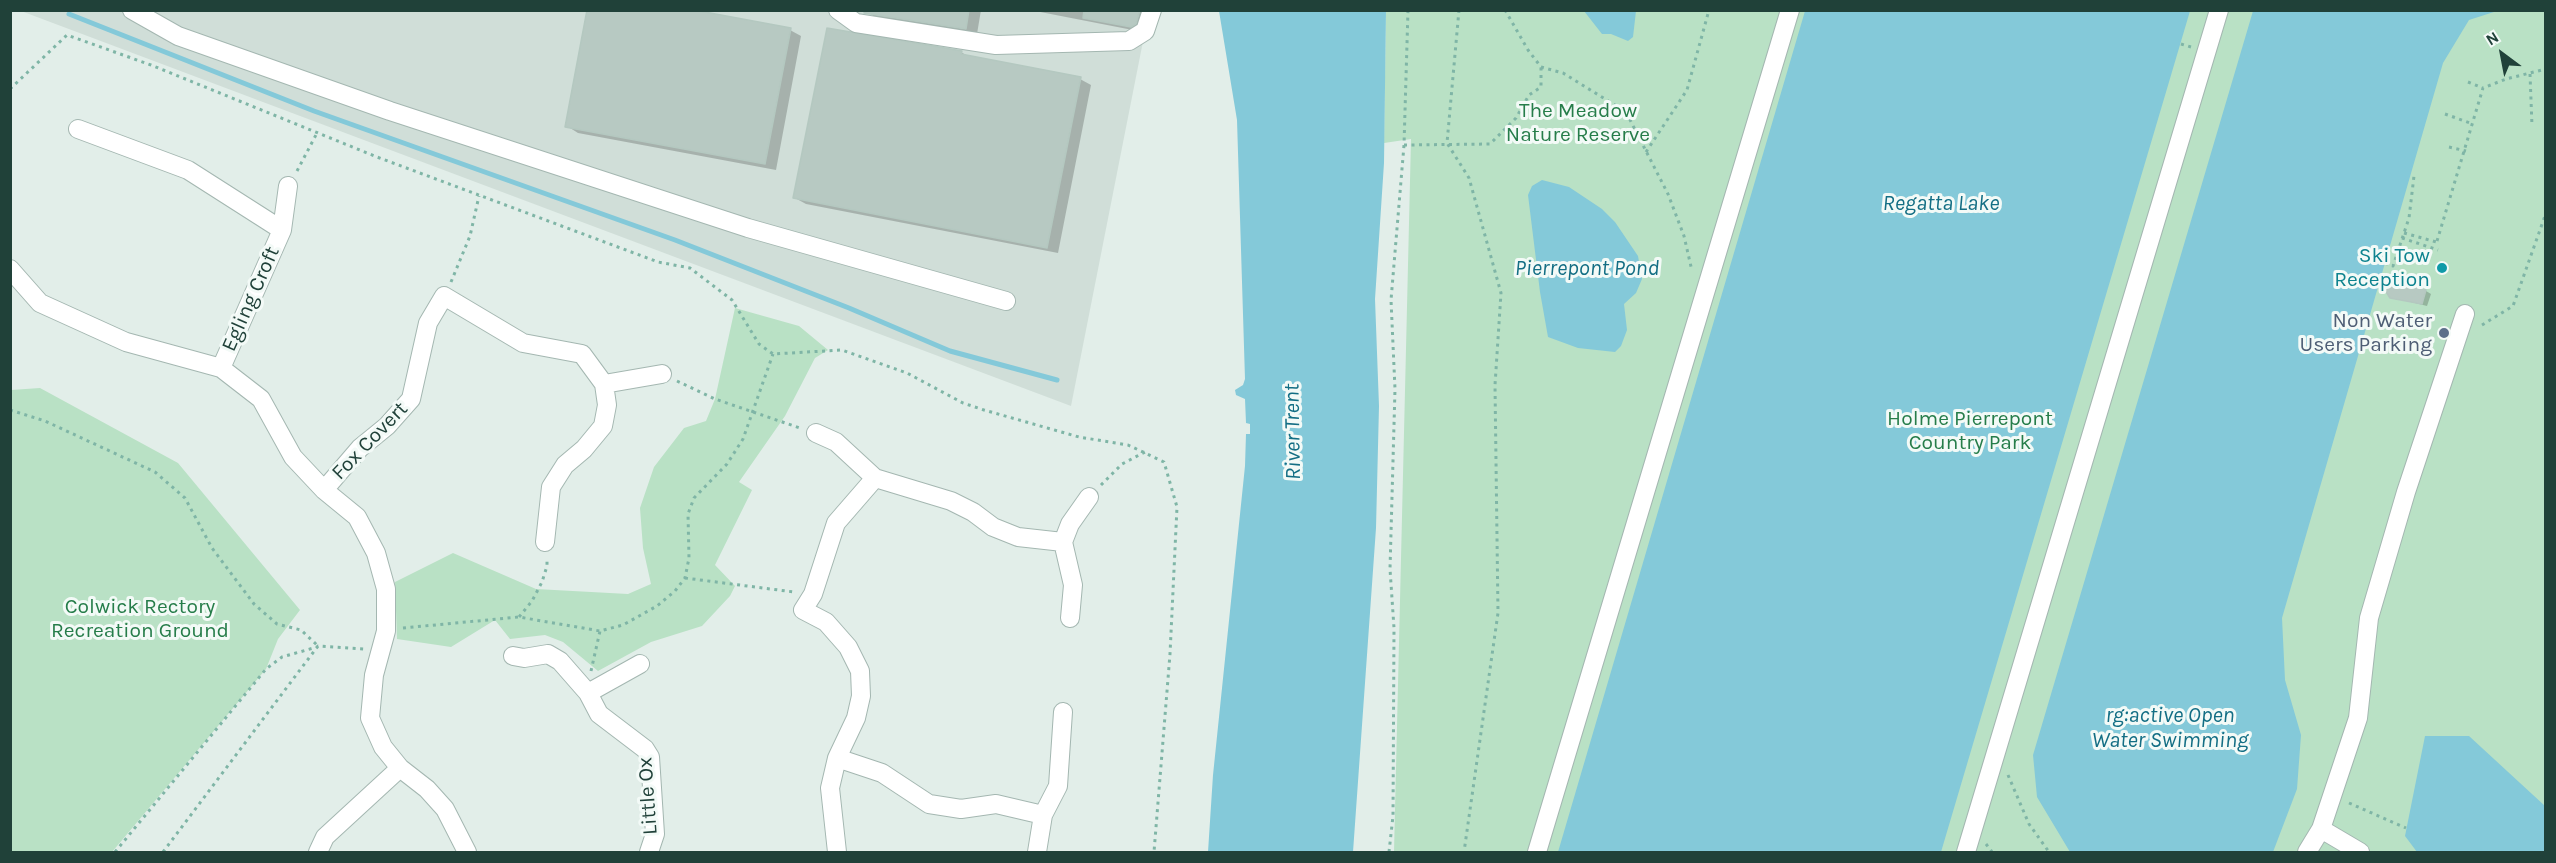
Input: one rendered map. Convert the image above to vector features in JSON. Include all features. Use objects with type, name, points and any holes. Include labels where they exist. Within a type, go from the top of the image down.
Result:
[{"type":"street","points":[[132,10],[178,36],[390,111],[748,228],[1006,301]]},
{"type":"street","points":[[838,10],[856,24],[996,45],[1129,41],[1145,31],[1152,10]]},
{"type":"street","points":[[1537,852],[1790,10]]},
{"type":"street","points":[[1966,852],[2219,10]]},
{"type":"street","name":"Egling Croft","points":[[78,129],[188,170],[282,230]]},
{"type":"street","name":"Egling Croft","points":[[221,368],[282,230],[288,186]]},
{"type":"street","points":[[10,269],[39,303],[126,342],[221,368],[261,399],[293,457],[324,490],[357,517],[376,553],[386,589],[386,631],[374,675],[370,718],[382,747],[400,768],[427,789],[445,809],[467,852]]},
{"type":"street","points":[[444,296],[523,343],[582,354],[604,384],[607,405],[603,426],[584,449],[565,465],[551,487],[545,542]]},
{"type":"street","name":"Fox Covert","points":[[324,490],[360,448],[387,426],[411,399],[428,324],[444,296]]},
{"type":"street","points":[[2307,852],[2321,829],[2358,718],[2369,618],[2406,492],[2465,314]]},
{"type":"street","points":[[604,384],[662,374]]},
{"type":"street","points":[[816,433],[836,442],[875,478],[951,501],[973,512],[993,527],[1018,537],[1063,542]]},
{"type":"street","points":[[837,852],[830,788],[837,758],[856,718],[861,696],[860,671],[848,646],[834,630],[826,622],[803,610],[813,594],[836,523],[875,478]]},
{"type":"street","points":[[1070,618],[1073,585],[1063,542],[1070,524],[1089,497]]},
{"type":"street","name":"Little Ox","points":[[513,656],[524,658],[548,654],[572,672],[588,693],[598,714],[645,748],[650,757],[655,834],[649,852]]},
{"type":"street","points":[[588,693],[640,664]]},
{"type":"street","points":[[1037,852],[1043,815],[1058,786],[1063,712]]},
{"type":"street","points":[[837,758],[882,773],[929,804],[961,809],[996,804],[1043,815]]},
{"type":"street","points":[[318,852],[325,837],[400,768]]},
{"type":"street","points":[[2321,829],[2360,852]]},
{"type":"path","points":[[1389,852],[1393,816],[1394,628],[1390,569],[1395,389],[1391,300],[1404,145],[1408,10]]},
{"type":"path","points":[[1459,10],[1446,143],[1469,178],[1501,293],[1495,385],[1498,613],[1464,852]]},
{"type":"path","points":[[1505,10],[1528,50],[1542,67],[1563,73],[1626,112],[1668,194],[1684,236],[1693,274]]},
{"type":"path","points":[[1646,152],[1687,90],[1709,10]]},
{"type":"path","points":[[10,88],[67,35],[151,65],[317,133],[658,262],[690,268],[732,300],[759,344],[773,354],[842,350],[907,374],[963,403],[1079,437],[1128,445],[1164,462],[1177,507],[1170,654],[1154,852]]},
{"type":"path","points":[[1404,145],[1490,144],[1516,118],[1529,95],[1540,87],[1542,67]]},
{"type":"path","points":[[2468,82],[2483,88],[2506,79],[2546,69]]},
{"type":"path","points":[[2530,74],[2532,126]]},
{"type":"path","points":[[2404,232],[2438,242],[2483,88]]},
{"type":"path","points":[[2445,114],[2473,124]]},
{"type":"path","points":[[288,186],[317,133]]},
{"type":"path","points":[[2449,147],[2466,151]]},
{"type":"path","points":[[2385,263],[2393,266],[2415,188],[2412,183],[2415,176]]},
{"type":"path","points":[[444,296],[458,270],[470,236],[479,195]]},
{"type":"path","points":[[2458,336],[2513,306],[2546,213]]},
{"type":"path","points":[[2402,238],[2438,250]]},
{"type":"path","points":[[115,852],[266,669],[282,657],[318,646],[364,649],[386,631],[519,617],[600,631],[622,626],[657,606],[675,591],[685,578],[689,558],[688,514],[694,498],[727,464],[743,439],[773,354]]},
{"type":"path","points":[[662,374],[752,413],[816,433]]},
{"type":"path","points":[[10,410],[45,421],[155,472],[185,498],[212,548],[254,604],[277,624],[301,630],[318,646]]},
{"type":"path","points":[[1089,497],[1122,464],[1146,452]]},
{"type":"path","points":[[519,617],[532,601],[542,582],[547,566],[545,542]]},
{"type":"path","points":[[685,578],[813,594]]},
{"type":"path","points":[[588,693],[600,631]]},
{"type":"path","points":[[163,852],[318,646]]},
{"type":"path","points":[[1997,750],[2029,824],[2049,852]]},
{"type":"path","points":[[2331,795],[2406,828]]},
{"type":"shaded area","points":[[21,11],[1149,11],[1071,406]]},
{"type":"green space","name":"Holme Pierrepont Country Park","points":[[1386,11],[2545,11],[2545,852],[1394,852],[1411,139],[1384,143]]},
{"type":"green space","points":[[735,308],[799,326],[828,350],[815,358],[785,416],[739,482],[752,490],[715,565],[735,586],[730,596],[702,626],[651,642],[598,671],[563,642],[545,635],[510,639],[495,620],[451,647],[397,639],[395,582],[453,553],[536,589],[628,594],[651,584],[643,548],[640,508],[654,467],[684,428],[706,421],[715,399]]},
{"type":"green space","name":"Colwick Rectory Recreation Ground","points":[[40,388],[178,463],[300,610],[278,639],[266,669],[112,852],[11,852],[11,390]]},
{"type":"water","name":"River Trent","points":[[1219,11],[1386,11],[1384,163],[1375,299],[1379,406],[1376,528],[1353,852],[1208,852],[1213,775],[1245,466],[1246,434],[1250,434],[1250,424],[1246,423],[1245,399],[1236,395],[1235,390],[1243,385],[1245,379],[1237,120]]},
{"type":"water","points":[[1584,11],[1636,11],[1633,37],[1628,41],[1611,34],[1602,34]]},
{"type":"water","name":"Regatta Lake","points":[[1805,11],[2190,11],[1941,852],[1558,852]]},
{"type":"water","name":"rg:active Open Water Swimming","points":[[2253,11],[2497,11],[2469,20],[2443,63],[2282,618],[2285,680],[2301,735],[2297,789],[2273,852],[2070,852],[2037,797],[2033,755]]},
{"type":"water","name":"Pierrepont Pond","points":[[1542,180],[1569,187],[1602,209],[1615,222],[1638,256],[1642,279],[1636,293],[1624,304],[1627,330],[1621,346],[1615,352],[1578,348],[1548,337],[1528,195],[1532,186]]},
{"type":"water","points":[[2425,736],[2469,736],[2545,806],[2545,852],[2417,852],[2405,836]]},
{"type":"building","points":[[587,10],[694,10],[791,28],[765,164],[565,127]]},
{"type":"building","points":[[865,10],[969,10],[966,29],[864,13]]},
{"type":"building","points":[[1084,10],[1140,10],[1136,24],[1131,27],[1083,18]]},
{"type":"building","points":[[827,28],[962,51],[961,54],[1081,77],[1047,248],[793,198]]},
{"type":"building","points":[[2389,279],[2426,290],[2422,304],[2390,298],[2385,290]]},
{"type":"waterway","points":[[69,14],[314,111],[675,240],[849,308],[950,351],[1057,380]]},
{"type":"place","name":"Ski Tow Reception","points":[[2442,268]]},
{"type":"place","name":"Non Water Users Parking","points":[[2444,333]]},
{"type":"park label","name":"The Meadow Nature Reserve","points":[[1578,123]]}]
